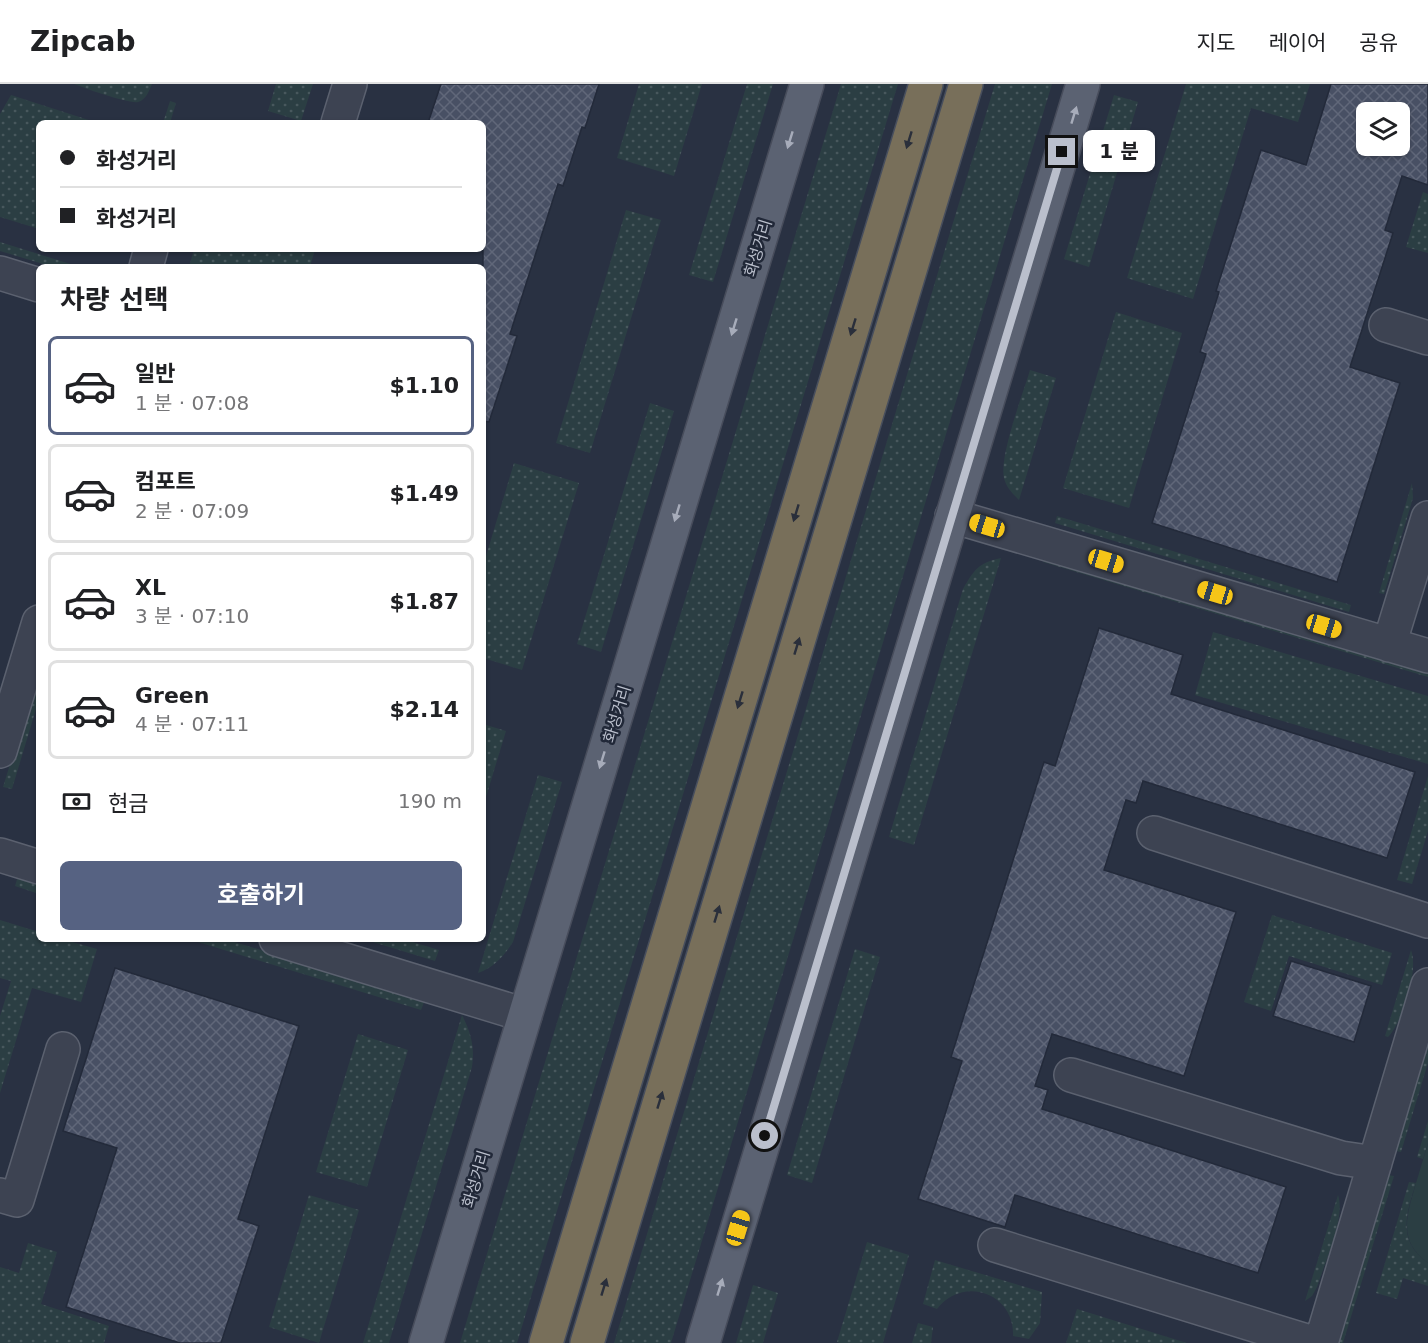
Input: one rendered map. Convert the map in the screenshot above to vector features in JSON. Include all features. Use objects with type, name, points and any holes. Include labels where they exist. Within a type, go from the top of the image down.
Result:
[{"type":"highway","points":[[546,1343],[926,84]]},
{"type":"highway","points":[[587,1343],[966,84]]},
{"type":"main road","name":"화성거리","points":[[426,1343],[807,84]]},
{"type":"main road","points":[[703,1343],[1083,84]]},
{"type":"street","points":[[339,120],[350,84]]},
{"type":"street","points":[[0,273],[36,284]]},
{"type":"street","points":[[1386,325],[1428,338]]},
{"type":"street","points":[[952,516],[1428,656]]},
{"type":"street","points":[[1389,645],[1428,518]]},
{"type":"street","points":[[0,751],[36,632]]},
{"type":"street","points":[[1154,833],[1428,921]]},
{"type":"street","points":[[0,855],[36,866]]},
{"type":"street","points":[[286,942],[525,1015]]},
{"type":"street","points":[[1321,1343],[1428,985]]},
{"type":"street","points":[[0,1195],[17,1200],[63,1049]]},
{"type":"street","points":[[1071,1075],[1341,1158],[1375,1163]]},
{"type":"street","points":[[995,1245],[1313,1343]]},
{"type":"green space","points":[[74,84],[152,84],[141,101],[133,102]]},
{"type":"green space","points":[[276,84],[313,84],[301,120],[268,111]]},
{"type":"green space","points":[[639,84],[702,84],[674,176],[617,158]]},
{"type":"green space","points":[[747,84],[773,84],[713,282],[689,275]]},
{"type":"green space","points":[[841,84],[898,84],[517,1343],[460,1343]]},
{"type":"green space","points":[[995,84],[1052,84],[671,1343],[614,1343]]},
{"type":"green space","points":[[1186,84],[1310,84],[1298,122],[1251,108],[1193,299],[1127,278]]},
{"type":"green space","points":[[11,95],[89,120],[36,120],[36,228],[0,217],[0,114]]},
{"type":"green space","points":[[1114,95],[1138,102],[1089,267],[1064,259]]},
{"type":"green space","points":[[170,101],[176,103],[171,120],[164,120]]},
{"type":"green space","points":[[1423,192],[1428,194],[1428,253],[1406,247]]},
{"type":"green space","points":[[626,210],[661,220],[590,453],[556,443]]},
{"type":"green space","points":[[0,242],[70,264],[43,264],[0,251]]},
{"type":"green space","points":[[193,252],[314,252],[311,264],[190,264]]},
{"type":"green space","points":[[1116,312],[1182,333],[1129,508],[1063,488]]},
{"type":"green space","points":[[1030,370],[1056,378],[1019,500],[1006,484],[1003,468],[1008,440]]},
{"type":"green space","points":[[650,403],[674,411],[601,652],[577,644]]},
{"type":"green space","points":[[514,463],[579,483],[522,670],[486,659],[486,556]]},
{"type":"green space","points":[[1412,483],[1413,498],[1384,594],[1379,593]]},
{"type":"green space","points":[[1057,516],[1351,605],[1349,612],[1055,523]]},
{"type":"green space","points":[[1045,557],[1428,672],[1428,677],[1043,562]]},
{"type":"green space","points":[[1001,558],[914,845],[889,837],[963,589],[978,568],[987,562]]},
{"type":"green space","points":[[1213,632],[1428,696],[1428,764],[1195,695]]},
{"type":"green space","points":[[36,680],[36,709],[12,789],[3,787]]},
{"type":"green space","points":[[486,725],[506,731],[486,797]]},
{"type":"green space","points":[[538,775],[562,782],[513,942],[498,961],[478,973]]},
{"type":"green space","points":[[1428,776],[1428,831],[1412,884],[1397,880]]},
{"type":"green space","points":[[18,876],[36,881],[36,893],[15,886]]},
{"type":"green space","points":[[1272,915],[1392,953],[1382,985],[1289,956],[1271,1011],[1244,1002]]},
{"type":"green space","points":[[0,920],[36,931],[36,942],[72,942],[97,949],[81,1002],[32,988],[0,1093],[0,1016],[11,981],[0,978]]},
{"type":"green space","points":[[198,942],[235,942],[425,1000],[421,1010]]},
{"type":"green space","points":[[373,942],[413,942],[439,950],[435,961]]},
{"type":"green space","points":[[855,949],[880,957],[812,1183],[787,1175]]},
{"type":"green space","points":[[1411,950],[1413,970],[1408,995],[1399,1020],[1388,1037],[1385,1036]]},
{"type":"green space","points":[[462,1015],[472,1040],[472,1067],[389,1343],[363,1343]]},
{"type":"green space","points":[[358,1034],[408,1050],[367,1187],[316,1172]]},
{"type":"green space","points":[[1428,1043],[1428,1063],[1401,1152],[1395,1151]]},
{"type":"green space","points":[[1428,1121],[1428,1143],[1423,1159],[1417,1157]]},
{"type":"green space","points":[[1428,1143],[1428,1263],[1412,1246],[1407,1226],[1410,1205]]},
{"type":"green space","points":[[1388,1175],[1394,1176],[1343,1343],[1337,1343]]},
{"type":"green space","points":[[1409,1182],[1416,1183],[1407,1216],[1408,1236],[1418,1255],[1428,1263],[1428,1286],[1403,1278],[1397,1299],[1376,1293]]},
{"type":"green space","points":[[309,1195],[359,1210],[319,1343],[269,1327]]},
{"type":"green space","points":[[1338,1195],[1339,1216],[1333,1241],[1317,1287],[1312,1296],[1305,1301]]},
{"type":"green space","points":[[867,1242],[909,1255],[883,1343],[840,1343],[837,1342]]},
{"type":"green space","points":[[28,1243],[57,1252],[41,1304],[109,1326],[104,1343],[0,1343],[0,1267],[19,1273]]},
{"type":"green space","points":[[935,1260],[1042,1292],[1040,1323],[1029,1339],[1013,1336],[1011,1321],[1006,1309],[986,1294],[973,1291],[960,1293],[948,1299],[937,1309],[923,1304]]},
{"type":"green space","points":[[753,1285],[778,1293],[763,1343],[736,1343]]},
{"type":"green space","points":[[1077,1309],[1187,1343],[1066,1343]]},
{"type":"green space","points":[[918,1323],[933,1327],[931,1343],[912,1343]]},
{"type":"building","points":[[441,84],[599,84],[563,186],[558,184],[510,334],[517,336],[489,422],[486,422],[486,264],[483,264],[483,252],[486,252],[486,120],[429,120]]},
{"type":"building","points":[[1331,84],[1428,84],[1428,185],[1402,176],[1385,230],[1393,233],[1350,367],[1400,383],[1337,582],[1152,523],[1206,354],[1200,352],[1219,292],[1216,291],[1261,150],[1306,165]]},
{"type":"building","points":[[1099,628],[1183,655],[1171,694],[1415,772],[1387,858],[1143,781],[1136,803],[1126,800],[1104,870],[1236,912],[1184,1076],[1052,1034],[1035,1086],[1048,1090],[1042,1109],[1286,1187],[1258,1273],[1015,1195],[1005,1227],[918,1199],[962,1061],[951,1057],[1044,762],[1055,766]]},
{"type":"building","points":[[1291,961],[1371,986],[1354,1042],[1273,1016]]},
{"type":"building","points":[[115,968],[299,1026],[238,1219],[259,1226],[221,1343],[180,1343],[66,1307],[117,1148],[63,1131]]},
{"type":"route","points":[[765,1136],[1062,152]]}]
